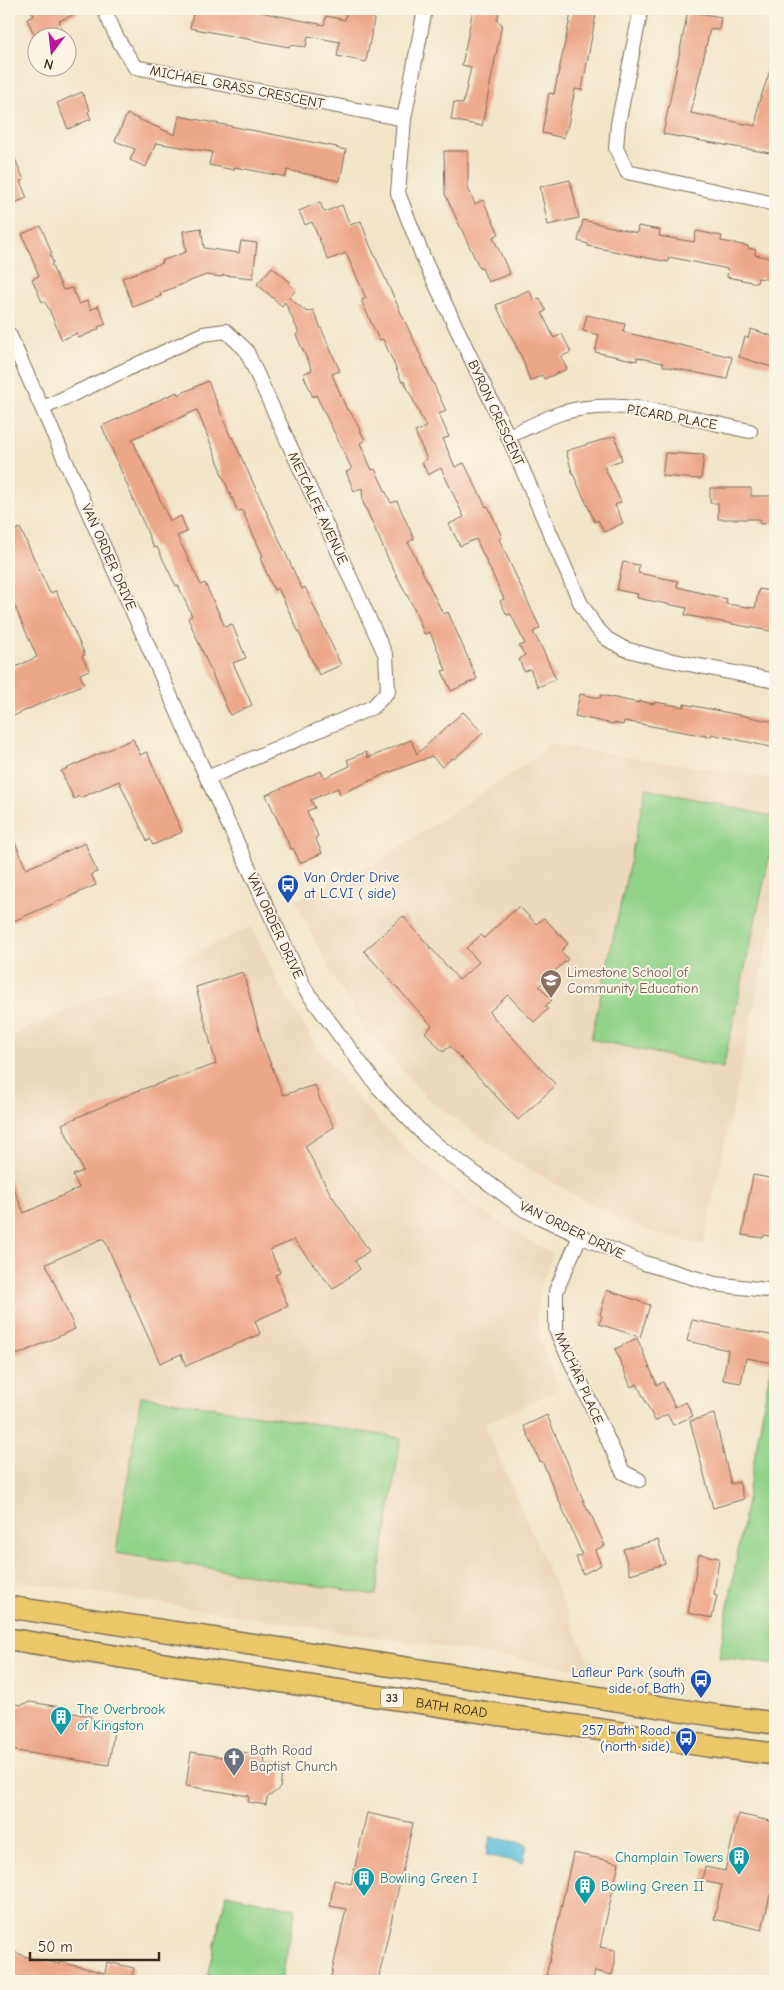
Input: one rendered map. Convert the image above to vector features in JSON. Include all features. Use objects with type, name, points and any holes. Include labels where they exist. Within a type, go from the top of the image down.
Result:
[{"type":"main road","points":[[9,1599],[62,1616]]},
{"type":"main road","name":"33","points":[[9,1607],[775,1723]]},
{"type":"main road","name":"BATH ROAD","points":[[9,1638],[171,1665],[708,1746],[775,1754]]},
{"type":"street","name":"MICHAEL GRASS CRESCENT","points":[[104,9],[117,38],[135,67],[404,119]]},
{"type":"street","name":"BYRON CRESCENT","points":[[425,9],[404,119],[398,194],[424,262],[508,436],[580,602],[594,625],[607,639],[625,649],[654,657],[775,680]]},
{"type":"street","points":[[641,9],[618,124],[616,148],[627,172],[775,204]]},
{"type":"street","name":"METCALFE AVENUE","points":[[43,408],[203,334],[226,331],[246,350],[386,656],[388,691],[373,707],[207,778]]},
{"type":"street","name":"VAN ORDER DRIVE","points":[[9,334],[207,778],[305,989],[379,1088],[426,1137],[525,1210],[644,1263],[714,1284],[775,1291]]},
{"type":"street","name":"PICARD PLACE","points":[[508,436],[562,413],[597,407],[639,408],[750,431]]},
{"type":"street","name":"MACHAR PLACE","points":[[580,1236],[556,1290],[556,1330],[623,1472],[639,1480]]},
{"type":"shaded area","name":"Limestone School of Community Education","points":[[548,744],[775,779],[775,911],[703,1246],[655,1233],[614,1217],[510,1158],[429,1100],[364,1028],[329,969],[295,900],[374,864],[539,755]]},
{"type":"shaded area","points":[[251,927],[280,986],[314,1042],[360,1102],[409,1152],[474,1206],[553,1255],[541,1285],[537,1315],[541,1345],[560,1389],[484,1424],[593,1671],[18,1581],[9,1578],[9,1037]]},
{"type":"green space","points":[[646,788],[775,817],[775,831],[723,1068],[591,1039]]},
{"type":"green space","points":[[775,1342],[775,1664],[719,1657]]},
{"type":"green space","points":[[141,1396],[401,1438],[376,1595],[116,1553]]},
{"type":"green space","points":[[226,1894],[296,1909],[281,1981],[207,1981]]},
{"type":"water","points":[[490,1837],[527,1844],[523,1863],[486,1855]]},
{"type":"building","points":[[31,9],[87,9],[59,21],[62,28],[31,28],[27,19],[34,16]]},
{"type":"building","points":[[194,9],[261,9],[260,12],[324,25],[326,16],[345,20],[347,9],[376,9],[366,62],[337,56],[340,42],[308,36],[306,47],[290,45],[289,47],[190,28]]},
{"type":"building","points":[[473,9],[500,9],[497,21],[502,24],[482,126],[451,120],[454,102],[463,104],[471,67],[462,65]]},
{"type":"building","points":[[572,9],[597,9],[582,90],[575,89],[564,138],[542,133],[549,93],[554,94]]},
{"type":"building","points":[[688,11],[721,17],[719,30],[710,29],[691,113],[756,126],[758,105],[773,62],[775,63],[775,154],[663,134]]},
{"type":"building","points":[[82,92],[90,110],[88,112],[91,119],[68,129],[57,103]]},
{"type":"building","points":[[127,114],[175,135],[179,116],[337,147],[346,150],[340,181],[287,170],[286,177],[235,167],[234,170],[209,165],[212,152],[156,143],[146,167],[130,160],[135,149],[115,141]]},
{"type":"building","points":[[9,145],[24,180],[20,181],[27,198],[9,205]]},
{"type":"building","points":[[444,151],[468,151],[468,188],[475,204],[483,200],[499,234],[493,237],[510,274],[488,282],[482,268],[480,269],[445,194]]},
{"type":"building","points":[[570,180],[579,218],[548,225],[540,187]]},
{"type":"building","points":[[320,202],[324,212],[342,205],[350,225],[361,221],[369,243],[446,411],[439,414],[449,437],[443,439],[455,467],[464,463],[486,507],[488,506],[502,537],[499,539],[540,628],[533,632],[556,679],[538,687],[530,669],[524,671],[519,660],[525,655],[519,646],[525,644],[511,614],[507,615],[500,601],[504,599],[476,539],[460,546],[449,524],[464,517],[441,468],[428,475],[422,462],[427,459],[415,432],[426,427],[404,381],[402,382],[383,339],[379,340],[362,302],[366,298],[346,253],[328,260],[312,222],[305,225],[299,211]]},
{"type":"building","points":[[583,220],[637,233],[638,226],[660,230],[659,236],[694,242],[696,231],[722,236],[721,241],[748,246],[748,248],[756,250],[755,255],[771,258],[767,279],[758,278],[757,283],[727,277],[728,269],[669,257],[668,262],[588,246],[588,244],[578,241]]},
{"type":"building","points":[[41,226],[52,254],[50,254],[53,263],[51,264],[63,290],[72,288],[79,304],[87,301],[91,310],[98,306],[106,324],[79,338],[77,333],[62,340],[49,309],[44,301],[42,302],[32,279],[39,276],[22,234]]},
{"type":"building","points":[[201,228],[204,248],[239,253],[241,241],[257,243],[253,278],[206,275],[160,293],[161,296],[133,307],[122,278],[186,252],[183,231]]},
{"type":"building","points":[[272,267],[290,282],[288,284],[295,291],[289,298],[307,312],[313,310],[340,371],[332,374],[347,410],[349,410],[354,418],[365,440],[360,443],[372,470],[375,469],[391,503],[397,501],[414,539],[408,542],[443,614],[448,612],[477,679],[451,691],[442,671],[446,670],[430,632],[424,634],[415,610],[390,563],[363,502],[362,488],[354,491],[346,472],[352,469],[316,395],[313,397],[303,374],[312,370],[296,335],[299,333],[285,302],[282,306],[257,284]]},
{"type":"building","points":[[529,290],[534,300],[540,298],[546,311],[542,313],[554,338],[562,334],[571,352],[561,357],[567,369],[544,379],[542,375],[530,381],[522,358],[496,305]]},
{"type":"building","points":[[587,315],[625,324],[623,332],[732,357],[727,379],[663,366],[663,363],[637,357],[637,361],[595,352],[599,335],[583,331]]},
{"type":"building","points":[[751,329],[775,337],[775,368],[739,357],[745,337],[748,338]]},
{"type":"building","points":[[208,381],[231,438],[302,589],[305,587],[341,665],[319,675],[278,588],[274,590],[260,558],[263,556],[242,510],[238,512],[197,410],[132,439],[170,521],[181,516],[187,532],[177,536],[201,585],[205,583],[225,627],[232,624],[246,658],[233,663],[252,705],[230,715],[188,618],[192,616],[178,585],[176,586],[157,547],[154,548],[102,426],[177,392],[178,395]]},
{"type":"building","points":[[615,436],[622,460],[604,466],[621,502],[615,505],[623,523],[604,532],[598,520],[595,522],[572,472],[566,451]]},
{"type":"building","points":[[665,453],[704,455],[701,479],[662,476]]},
{"type":"building","points":[[710,488],[751,488],[751,496],[775,496],[775,523],[760,524],[760,519],[718,519],[718,503],[710,503]]},
{"type":"building","points":[[20,528],[50,593],[56,591],[85,655],[82,656],[89,670],[80,674],[84,684],[9,718],[9,670],[37,657],[15,607],[9,610],[9,533]]},
{"type":"building","points":[[623,562],[639,565],[638,573],[678,581],[677,587],[727,599],[726,604],[755,608],[759,589],[775,592],[775,632],[685,615],[687,608],[637,598],[638,594],[617,590]]},
{"type":"building","points":[[580,694],[600,698],[601,695],[639,703],[640,701],[654,704],[655,702],[684,707],[684,704],[775,722],[775,748],[711,734],[711,737],[624,721],[623,725],[613,724],[575,716]]},
{"type":"building","points":[[463,712],[483,733],[454,759],[452,758],[442,767],[432,756],[340,794],[338,788],[311,800],[315,808],[307,811],[318,836],[315,838],[322,853],[300,863],[293,848],[291,849],[266,795],[321,771],[324,778],[350,766],[347,760],[366,752],[368,758],[411,740],[417,754]]},
{"type":"building","points":[[133,739],[140,755],[147,752],[182,832],[153,845],[150,839],[147,841],[119,781],[74,799],[61,771]]},
{"type":"building","points":[[9,828],[26,869],[85,843],[97,872],[91,874],[96,885],[9,923]]},
{"type":"building","points":[[519,906],[536,924],[544,918],[563,938],[568,944],[561,951],[568,959],[539,986],[552,1000],[545,1006],[548,1009],[534,1022],[508,995],[489,1012],[556,1085],[518,1120],[450,1046],[443,1052],[425,1032],[432,1026],[364,951],[403,916],[459,980],[479,962],[466,948],[481,935],[484,938]]},
{"type":"building","points":[[243,972],[262,1042],[283,1095],[315,1085],[320,1100],[334,1127],[305,1146],[330,1193],[369,1251],[355,1261],[360,1269],[333,1289],[294,1240],[270,1250],[280,1273],[275,1275],[288,1306],[255,1321],[260,1334],[186,1366],[181,1354],[160,1363],[104,1239],[101,1239],[46,1264],[75,1329],[17,1355],[9,1337],[9,1178],[24,1213],[79,1188],[73,1175],[83,1171],[62,1124],[137,1091],[216,1064],[196,987]]},
{"type":"building","points":[[753,1175],[775,1179],[775,1237],[764,1235],[763,1238],[742,1235]]},
{"type":"building","points":[[607,1290],[650,1305],[640,1337],[599,1324]]},
{"type":"building","points":[[692,1320],[775,1336],[775,1363],[746,1358],[741,1383],[723,1380],[728,1350],[687,1341]]},
{"type":"building","points":[[637,1338],[657,1385],[663,1382],[675,1407],[686,1402],[693,1416],[673,1425],[667,1414],[655,1421],[637,1384],[631,1387],[615,1349]]},
{"type":"building","points":[[714,1414],[731,1484],[739,1482],[744,1499],[713,1508],[690,1421]]},
{"type":"building","points":[[547,1415],[605,1546],[595,1550],[601,1565],[583,1574],[576,1557],[582,1554],[542,1461],[540,1462],[524,1426]]},
{"type":"building","points":[[658,1540],[665,1564],[630,1574],[623,1549]]},
{"type":"building","points":[[699,1554],[719,1558],[714,1595],[717,1596],[712,1618],[688,1613]]},
{"type":"building","name":"The Overbrook of Kingston","points":[[30,1702],[67,1708],[67,1712],[115,1723],[109,1765],[9,1750],[9,1703],[21,1705]]},
{"type":"building","name":"Bath Road Baptist Church","points":[[236,1751],[265,1756],[264,1764],[283,1767],[280,1788],[267,1798],[266,1805],[248,1802],[249,1796],[186,1786],[191,1752],[235,1759]]},
{"type":"building","name":"Bowling Green I","points":[[367,1813],[413,1823],[378,1981],[330,1981],[346,1909],[330,1906],[334,1880],[351,1884]]},
{"type":"building","name":"Champlain Towers","points":[[738,1814],[775,1822],[775,1896],[770,1895],[762,1930],[714,1919],[722,1885],[702,1881],[705,1867],[725,1871]]},
{"type":"building","name":"Bowling Green II","points":[[573,1853],[619,1863],[600,1947],[615,1950],[615,1963],[612,1975],[595,1971],[593,1981],[545,1981]]},
{"type":"building","points":[[9,1951],[23,1956],[59,1964],[60,1962],[105,1973],[107,1962],[134,1968],[131,1981],[9,1981]]},
{"type":"place","name":"Van Order Drive at L.C.V.I ( side)","points":[[288,904]]},
{"type":"place","name":"Limestone School of Community Education","points":[[551,999]]},
{"type":"place","name":"Lafleur Park (south side of Bath)","points":[[701,1699]]},
{"type":"place","name":"The Overbrook of Kingston","points":[[61,1736]]},
{"type":"place","name":"257 Bath Road (north side)","points":[[686,1757]]},
{"type":"place","name":"Bath Road Baptist Church","points":[[234,1777]]},
{"type":"place","name":"Champlain Towers","points":[[739,1876]]},
{"type":"place","name":"Bowling Green I","points":[[364,1897]]},
{"type":"place","name":"Bowling Green II","points":[[585,1905]]}]
